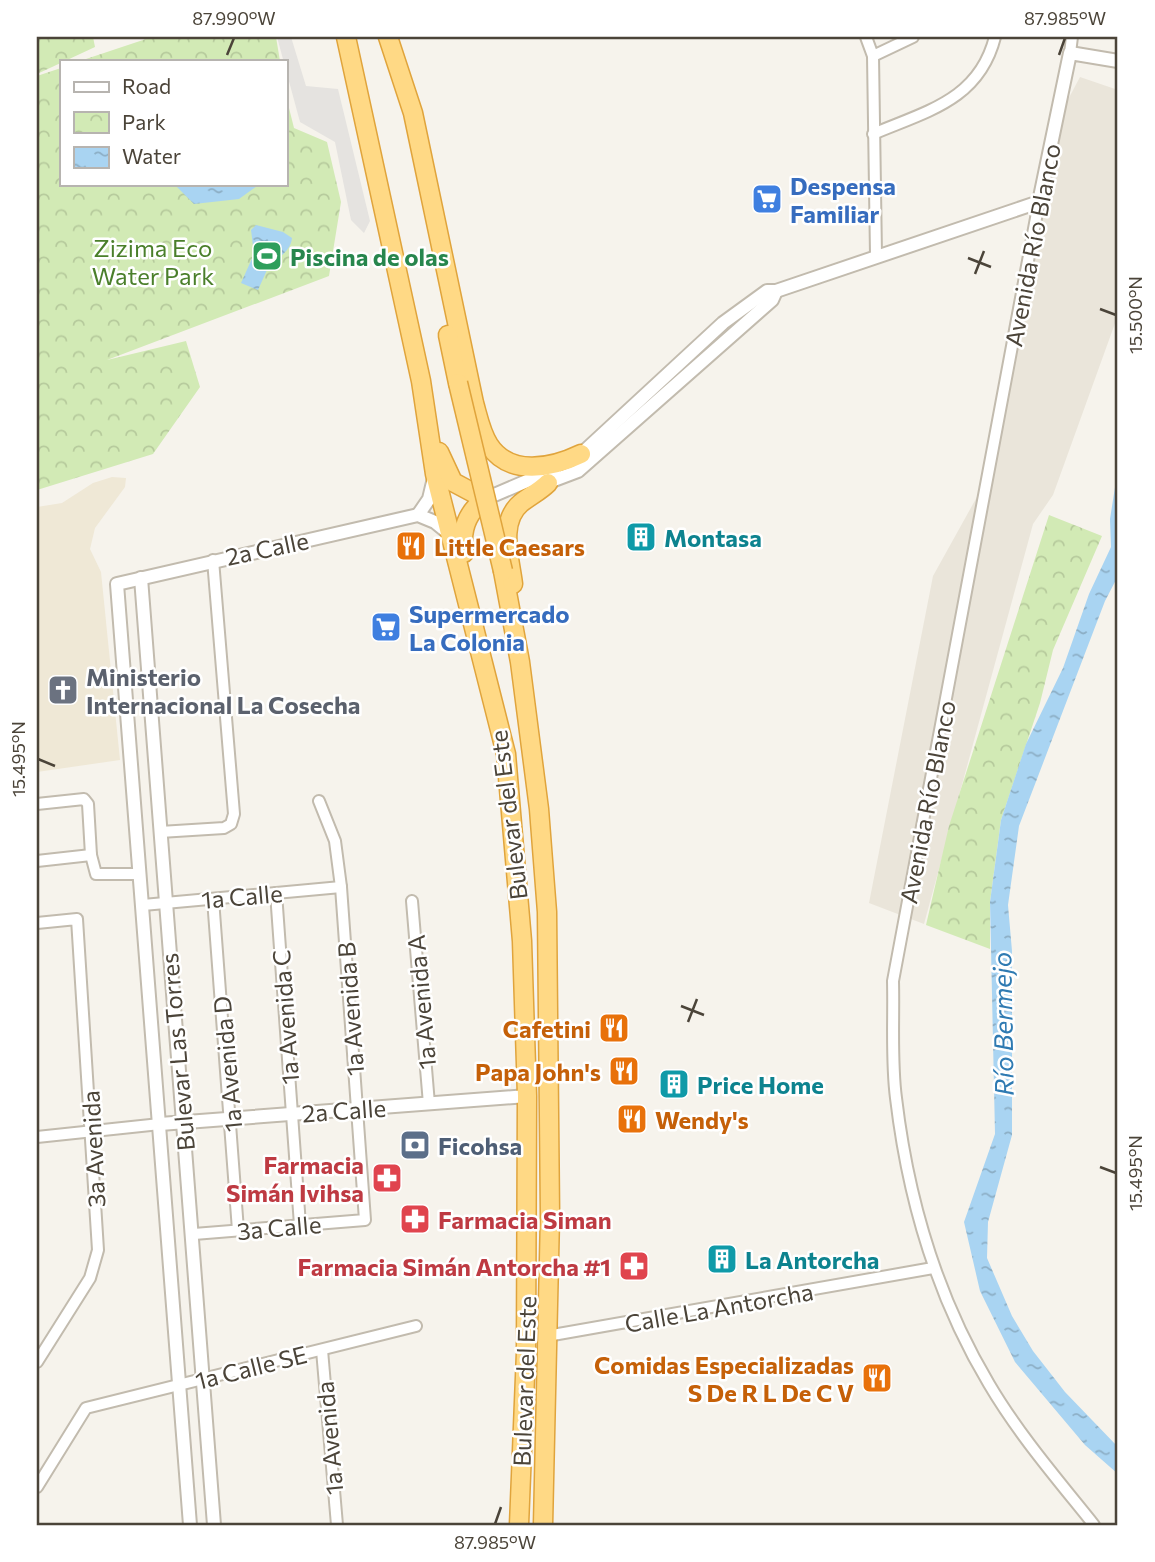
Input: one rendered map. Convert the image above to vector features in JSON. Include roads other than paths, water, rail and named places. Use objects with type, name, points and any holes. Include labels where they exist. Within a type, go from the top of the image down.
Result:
[{"type":"highway","name":"Bulevar del Este","points":[[346,37],[421,381],[435,474],[506,754],[519,894],[527,1096],[526,1352],[519,1525]]},
{"type":"highway","name":"Bulevar del Este","points":[[387,37],[458,383],[503,571],[520,662],[539,809],[549,966],[543,1525]]},
{"type":"highway","points":[[387,37],[413,113],[474,403],[483,433],[493,450],[503,459],[534,467],[561,463],[581,454]]},
{"type":"highway","points":[[421,381],[439,453],[453,482],[485,499],[469,514],[462,544],[495,686],[499,726]]},
{"type":"highway","points":[[453,482],[467,485],[483,480],[493,463],[493,450]]},
{"type":"highway","points":[[548,483],[516,509],[507,538],[530,679],[545,801],[553,908],[549,966]]},
{"type":"street","points":[[866,37],[873,56],[876,255]]},
{"type":"street","points":[[873,56],[913,37]]},
{"type":"street","points":[[873,134],[952,100],[973,82],[990,58],[995,37]]},
{"type":"street","name":"Avenida Río Blanco","points":[[1072,37],[893,981],[895,1097],[917,1218],[933,1268],[989,1384],[1032,1449],[1094,1525]]},
{"type":"street","points":[[1070,52],[1118,61]]},
{"type":"street","points":[[485,499],[571,463],[723,323],[767,291],[776,291],[1039,202]]},
{"type":"street","points":[[485,499],[548,483],[578,471],[772,300],[776,291]]},
{"type":"street","points":[[435,474],[429,499],[418,515],[435,522],[453,537]]},
{"type":"street","name":"2a Calle","points":[[117,584],[213,567],[418,515]]},
{"type":"street","points":[[160,832],[224,828],[231,824],[234,814],[213,567]]},
{"type":"street","name":"Bulevar Las Torres","points":[[141,578],[181,1122],[194,1234],[215,1525]]},
{"type":"street","name":"Bulevar Las Torres","points":[[117,584],[190,1525]]},
{"type":"street","points":[[37,804],[84,799],[88,804],[91,855],[96,874],[141,874]]},
{"type":"street","name":"1a Avenida B","points":[[319,801],[335,841],[341,887],[365,1220]]},
{"type":"street","points":[[37,861],[91,855]]},
{"type":"street","name":"1a Calle","points":[[143,905],[341,887]]},
{"type":"street","name":"1a Avenida C","points":[[275,893],[300,1225]]},
{"type":"street","name":"1a Avenida D","points":[[213,899],[238,1230]]},
{"type":"street","name":"1a Avenida A","points":[[412,901],[429,1104]]},
{"type":"street","name":"3a Avenida","points":[[37,923],[78,919],[93,1131],[98,1250],[90,1278],[37,1362]]},
{"type":"street","name":"2a Calle","points":[[160,1124],[527,1096]]},
{"type":"street","points":[[37,1137],[160,1124]]},
{"type":"street","name":"3a Calle","points":[[194,1234],[365,1220]]},
{"type":"street","name":"Calle La Antorcha","points":[[547,1336],[933,1268]]},
{"type":"street","name":"1a Calle SE","points":[[37,1487],[86,1408],[416,1326]]},
{"type":"street","name":"1a Avenida","points":[[322,1350],[337,1525]]},
{"type":"water","points":[[176,186],[257,186],[239,199],[194,204]]},
{"type":"water","name":"Piscina de olas","points":[[256,225],[283,232],[292,238],[285,252],[271,261],[258,290],[241,283],[254,254],[251,230]]},
{"type":"water","name":"Río Bermejo","points":[[1118,434],[1118,576],[1105,601],[1019,826],[1008,905],[1012,951],[1012,1135],[988,1222],[987,1258],[1012,1316],[1033,1351],[1065,1392],[1118,1447],[1118,1474],[1085,1445],[1015,1362],[980,1291],[964,1222],[995,1134],[990,902],[1001,820],[1026,744],[1063,668],[1089,594],[1111,547],[1110,519],[1116,481]]},
{"type":"place","name":"Despensa Familiar","points":[[767,199]]},
{"type":"place","name":"Piscina de olas","points":[[267,256]]},
{"type":"place","name":"Montasa","points":[[641,537]]},
{"type":"place","name":"Little Caesars","points":[[411,546]]},
{"type":"place","name":"Supermercado La Colonia","points":[[386,627]]},
{"type":"place","name":"Ministerio Internacional La Cosecha","points":[[63,690]]},
{"type":"place","name":"Cafetini","points":[[614,1028]]},
{"type":"place","name":"Papa John's","points":[[624,1071]]},
{"type":"place","name":"Price Home","points":[[674,1084]]},
{"type":"place","name":"Wendy's","points":[[632,1119]]},
{"type":"place","name":"Ficohsa","points":[[415,1145]]},
{"type":"place","name":"Farmacia Simán Ivihsa","points":[[387,1178]]},
{"type":"place","name":"Farmacia Siman","points":[[415,1219]]},
{"type":"place","name":"La Antorcha","points":[[722,1259]]},
{"type":"place","name":"Farmacia Simán Antorcha #1","points":[[634,1266]]},
{"type":"place","name":"Comidas Especializadas S De R L De C V","points":[[877,1378]]},
{"type":"park label","name":"Zizima Eco Water Park","points":[[153,261]]}]
